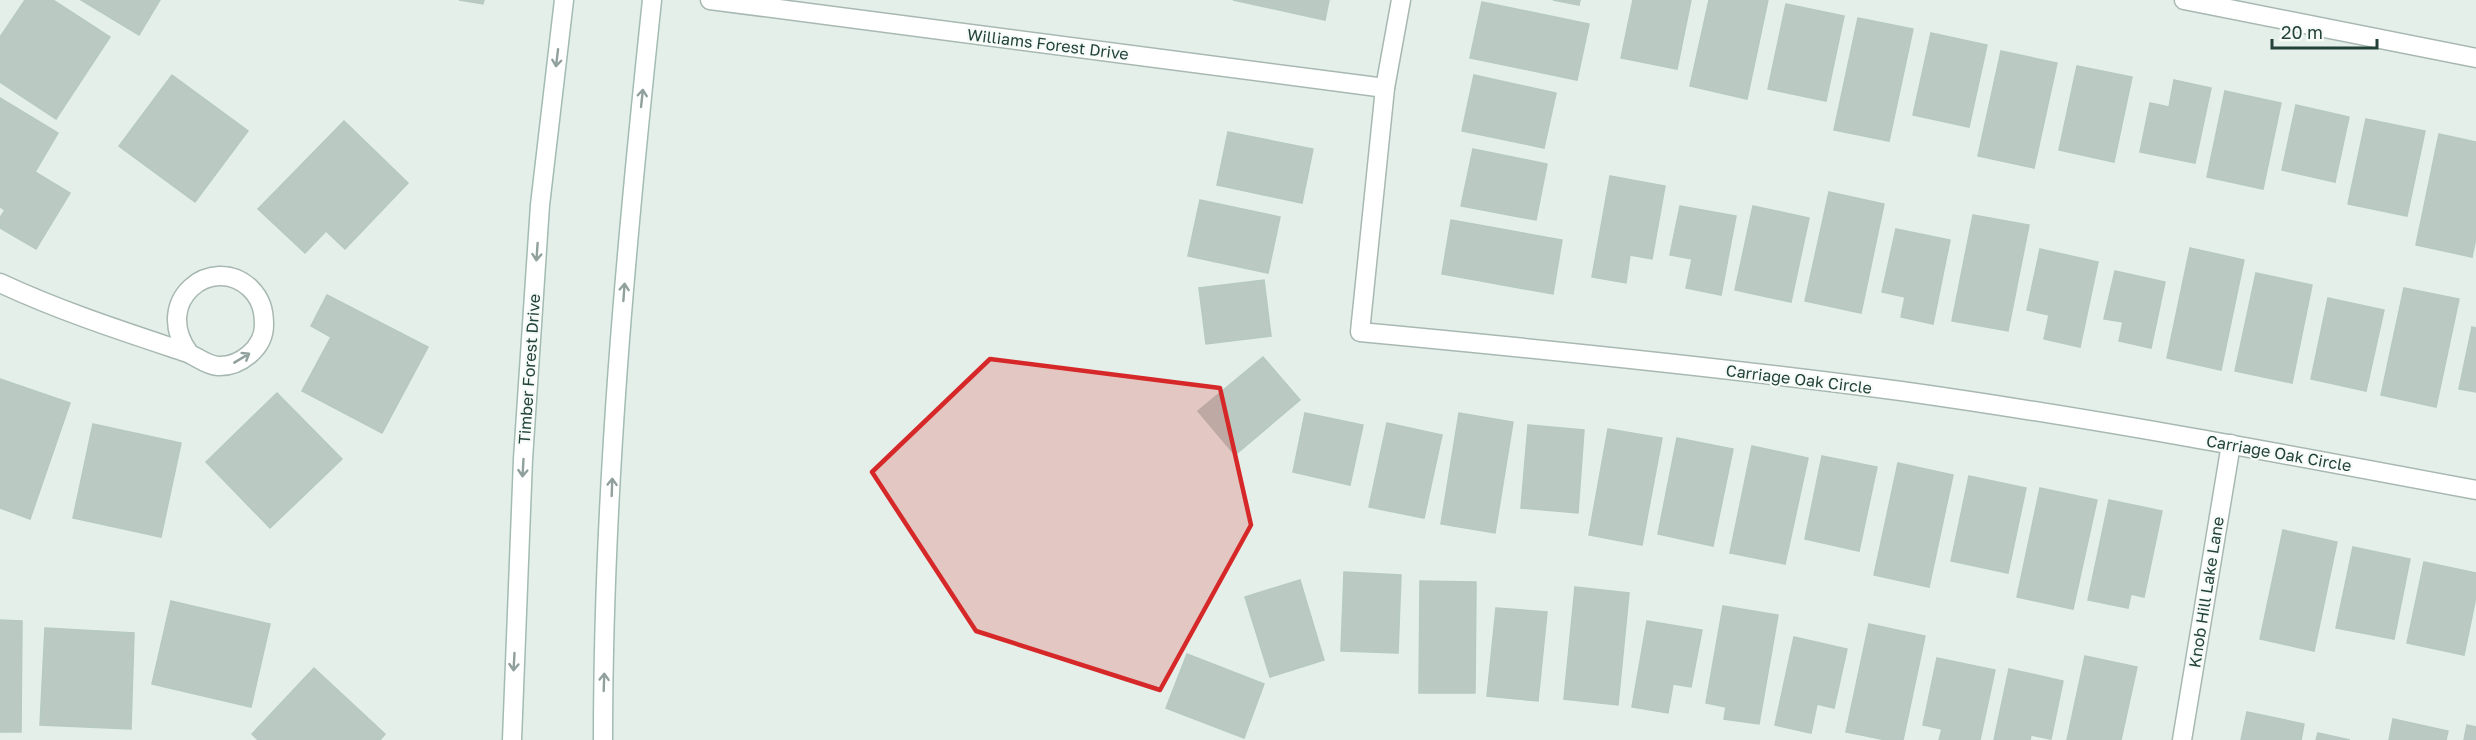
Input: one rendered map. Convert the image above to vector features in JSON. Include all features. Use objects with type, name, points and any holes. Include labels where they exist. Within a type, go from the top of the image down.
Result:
[{"type":"street","name":"Timber Forest Drive","points":[[512,740],[523,459],[540,206],[564,0]]},
{"type":"street","points":[[603,740],[613,452],[629,215],[652,0]]},
{"type":"street","name":"Williams Forest Drive","points":[[710,0],[1385,88]]},
{"type":"street","points":[[1385,88],[1401,0]]},
{"type":"street","points":[[2184,0],[2476,58]]},
{"type":"street","name":"Carriage Oak Circle","points":[[1385,88],[1360,332],[1616,356],[1891,390],[2231,444],[2476,490]]},
{"type":"street","points":[[0,283],[108,327],[189,353],[204,363],[219,366],[235,363],[254,350],[264,330],[264,312],[258,297],[248,286],[234,279],[215,277],[200,281],[187,291],[177,310],[175,325],[179,340],[189,353]]},
{"type":"street","name":"Knob Hill Lake Lane","points":[[2182,740],[2231,444]]},
{"type":"highlighted area","points":[[990,359],[1220,388],[1251,525],[1160,690],[976,631],[872,472]]},
{"type":"building","points":[[25,0],[53,0],[110,37],[56,119],[0,82],[0,37]]},
{"type":"building","points":[[81,0],[160,0],[139,35]]},
{"type":"building","points":[[459,0],[484,0],[483,4]]},
{"type":"building","points":[[1233,0],[1329,0],[1325,20]]},
{"type":"building","points":[[1553,0],[1580,0],[1579,5]]},
{"type":"building","points":[[1633,0],[1691,0],[1677,69],[1621,58]]},
{"type":"building","points":[[1709,0],[1768,0],[1747,99],[1690,86]]},
{"type":"building","points":[[1482,2],[1589,24],[1577,80],[1470,58]]},
{"type":"building","points":[[1786,4],[1844,16],[1826,101],[1768,89]]},
{"type":"building","points":[[1858,18],[1913,29],[1889,141],[1834,130]]},
{"type":"building","points":[[1931,33],[1987,45],[1969,127],[1913,115]]},
{"type":"building","points":[[2001,51],[2057,63],[2034,168],[1978,156]]},
{"type":"building","points":[[2077,66],[2132,77],[2114,162],[2059,150]]},
{"type":"building","points":[[172,75],[248,131],[195,202],[119,146]]},
{"type":"building","points":[[1474,75],[1556,93],[1544,148],[1462,131]]},
{"type":"building","points":[[2174,80],[2211,88],[2195,163],[2140,152],[2150,103],[2169,107]]},
{"type":"building","points":[[2225,91],[2281,103],[2263,189],[2207,177]]},
{"type":"building","points":[[0,98],[58,133],[35,172],[70,193],[36,249],[0,228],[0,218],[5,210],[0,207]]},
{"type":"building","points":[[2296,105],[2349,117],[2335,182],[2282,170]]},
{"type":"building","points":[[2366,119],[2425,131],[2407,216],[2348,204]]},
{"type":"building","points":[[344,121],[408,183],[345,249],[326,231],[305,253],[258,209]]},
{"type":"building","points":[[1228,132],[1313,149],[1302,203],[1217,185]]},
{"type":"building","points":[[2439,134],[2476,142],[2476,238],[2472,257],[2416,245]]},
{"type":"building","points":[[1473,149],[1547,164],[1536,220],[1461,206]]},
{"type":"building","points":[[1610,176],[1665,186],[1652,259],[1630,255],[1626,283],[1592,277]]},
{"type":"building","points":[[1829,192],[1884,204],[1861,313],[1805,301]]},
{"type":"building","points":[[1200,200],[1280,217],[1268,273],[1188,256]]},
{"type":"building","points":[[1680,206],[1736,216],[1721,295],[1686,288],[1692,259],[1670,255]]},
{"type":"building","points":[[1753,206],[1809,218],[1791,302],[1735,290]]},
{"type":"building","points":[[1973,215],[2029,225],[2008,331],[1952,321]]},
{"type":"building","points":[[1451,220],[1562,240],[1553,294],[1442,274]]},
{"type":"building","points":[[1896,229],[1950,240],[1933,324],[1901,317],[1905,297],[1882,292]]},
{"type":"building","points":[[2190,248],[2244,260],[2221,370],[2167,358]]},
{"type":"building","points":[[2040,249],[2098,262],[2080,347],[2044,339],[2049,315],[2027,310]]},
{"type":"building","points":[[2115,271],[2165,282],[2151,348],[2119,341],[2123,322],[2104,319]]},
{"type":"building","points":[[2256,273],[2312,285],[2292,383],[2235,371]]},
{"type":"building","points":[[1264,280],[1271,336],[1206,344],[1199,288]]},
{"type":"building","points":[[2404,288],[2459,299],[2436,407],[2381,395]]},
{"type":"building","points":[[327,295],[428,347],[382,433],[302,391],[331,337],[311,326]]},
{"type":"building","points":[[2328,298],[2384,310],[2366,391],[2311,379]]},
{"type":"building","points":[[2472,327],[2476,328],[2476,392],[2459,389]]},
{"type":"building","points":[[1263,357],[1300,400],[1235,455],[1198,411]]},
{"type":"building","points":[[0,379],[70,403],[30,519],[0,508]]},
{"type":"building","points":[[277,393],[342,459],[270,528],[206,462]]},
{"type":"building","points":[[1305,413],[1363,425],[1350,485],[1293,472]]},
{"type":"building","points":[[1459,413],[1513,422],[1495,533],[1441,524]]},
{"type":"building","points":[[1387,423],[1442,435],[1424,518],[1369,507]]},
{"type":"building","points":[[93,424],[181,443],[161,537],[73,518]]},
{"type":"building","points":[[1528,425],[1584,430],[1578,513],[1521,508]]},
{"type":"building","points":[[1608,429],[1662,438],[1642,545],[1589,535]]},
{"type":"building","points":[[1677,438],[1733,449],[1713,546],[1658,534]]},
{"type":"building","points":[[1752,446],[1808,458],[1785,564],[1730,553]]},
{"type":"building","points":[[1822,456],[1877,467],[1859,551],[1805,539]]},
{"type":"building","points":[[1898,463],[1953,475],[1929,587],[1874,575]]},
{"type":"building","points":[[1969,476],[2026,488],[2008,573],[1951,561]]},
{"type":"building","points":[[2040,488],[2097,500],[2073,609],[2017,597]]},
{"type":"building","points":[[2109,500],[2162,511],[2144,597],[2131,594],[2128,608],[2088,600]]},
{"type":"building","points":[[2283,530],[2337,542],[2314,651],[2260,639]]},
{"type":"building","points":[[2353,547],[2410,559],[2394,639],[2336,628]]},
{"type":"building","points":[[2424,562],[2476,573],[2476,597],[2464,655],[2407,643]]},
{"type":"building","points":[[1344,572],[1401,575],[1398,653],[1341,651]]},
{"type":"building","points":[[1300,580],[1324,660],[1270,677],[1245,597]]},
{"type":"building","points":[[1420,581],[1476,582],[1475,693],[1419,693]]},
{"type":"building","points":[[1575,587],[1629,593],[1618,705],[1564,699]]},
{"type":"building","points":[[171,601],[270,624],[251,707],[152,684]]},
{"type":"building","points":[[1723,606],[1778,615],[1759,724],[1724,719],[1726,707],[1706,703]]},
{"type":"building","points":[[1496,608],[1547,612],[1538,701],[1487,696]]},
{"type":"building","points":[[0,620],[22,621],[21,732],[0,732]]},
{"type":"building","points":[[1647,621],[1702,630],[1691,687],[1673,684],[1668,713],[1632,707]]},
{"type":"building","points":[[1869,624],[1925,636],[1903,740],[1886,740],[1846,732]]},
{"type":"building","points":[[45,628],[134,633],[131,729],[40,725]]},
{"type":"building","points":[[1794,637],[1847,649],[1834,708],[1817,704],[1811,733],[1775,725]]},
{"type":"building","points":[[1187,654],[1264,684],[1244,738],[1166,708]]},
{"type":"building","points":[[2085,656],[2137,667],[2121,740],[2067,740]]},
{"type":"building","points":[[1937,658],[1995,670],[1980,740],[1939,740],[1942,729],[1923,725]]},
{"type":"building","points":[[314,668],[385,734],[380,740],[258,740],[252,734]]},
{"type":"building","points":[[2009,669],[2063,681],[2051,739],[2031,735],[2030,740],[1994,740]]},
{"type":"building","points":[[2247,712],[2304,724],[2301,740],[2241,740]]},
{"type":"building","points":[[2393,719],[2448,731],[2446,740],[2389,740]]},
{"type":"building","points":[[2467,725],[2476,727],[2476,740],[2464,740]]},
{"type":"building","points":[[2318,733],[2350,740],[2316,740]]}]
